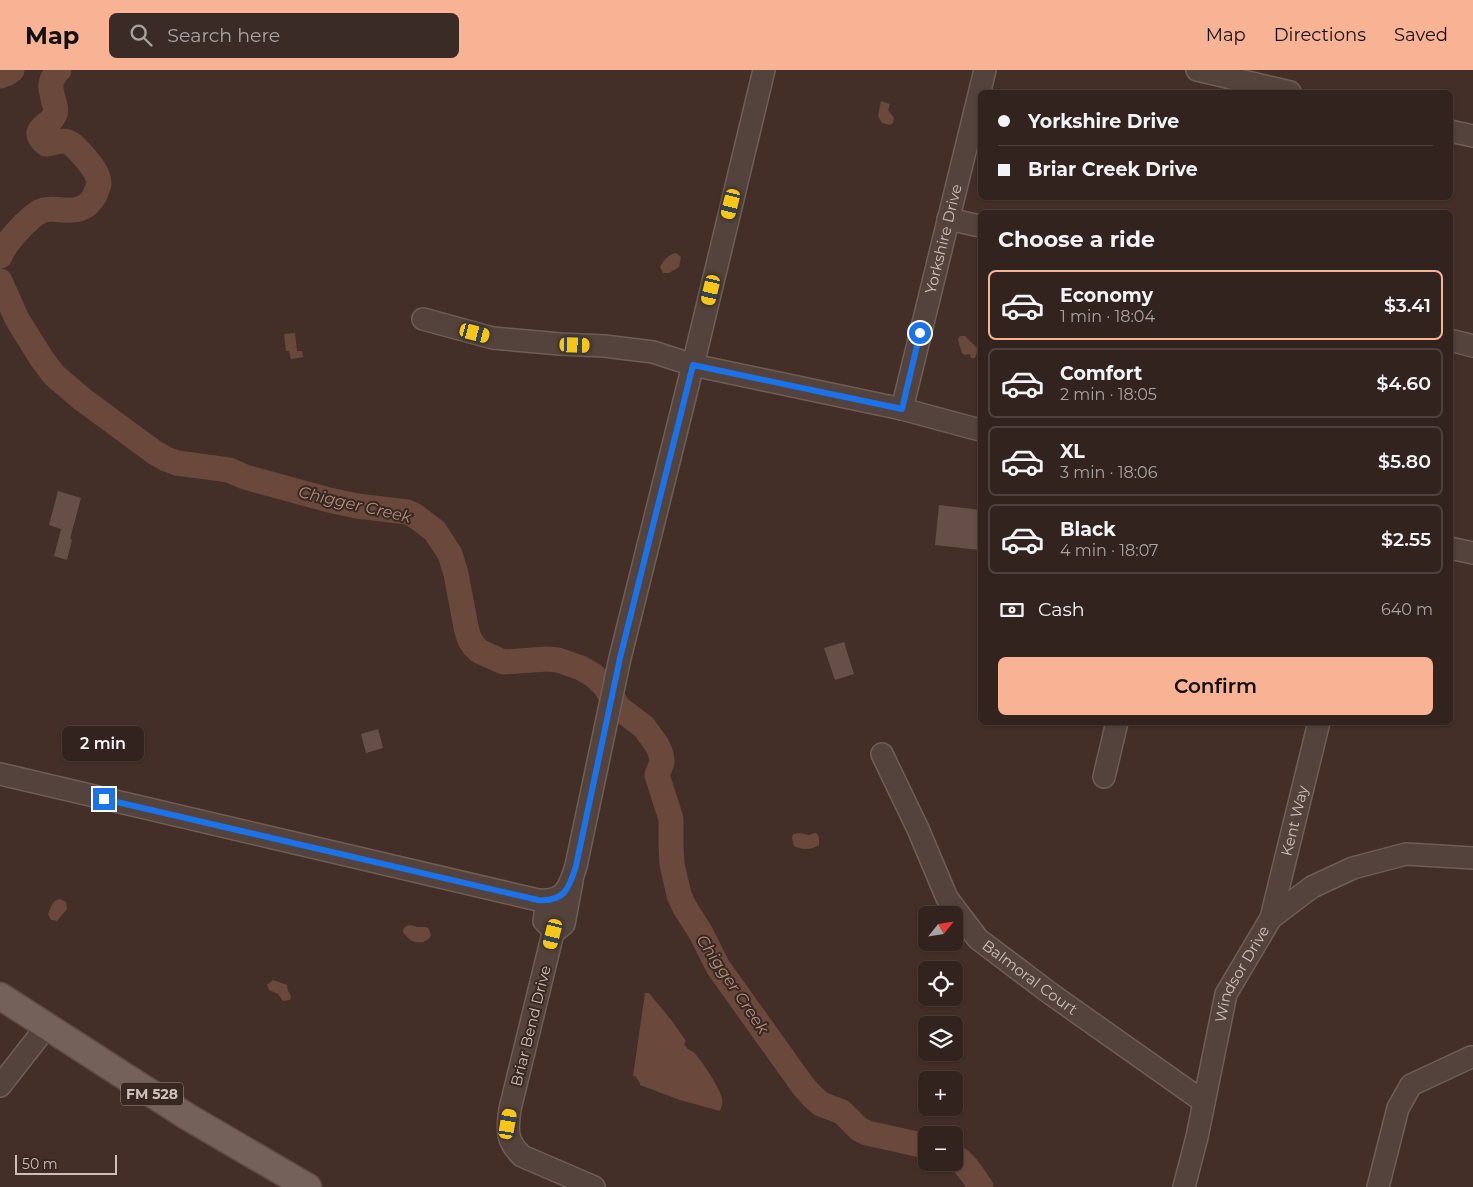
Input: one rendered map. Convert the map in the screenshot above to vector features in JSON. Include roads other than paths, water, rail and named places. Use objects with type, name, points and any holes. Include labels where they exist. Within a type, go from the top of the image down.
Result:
[{"type":"main road","name":"FM 528","points":[[0,996],[188,1117],[308,1187]]},
{"type":"street","name":"Briar Bend Drive","points":[[594,1187],[522,1156],[511,1142],[508,1133],[510,1109],[553,934],[564,923],[620,658],[764,70]]},
{"type":"street","name":"Yorkshire Drive","points":[[980,90],[985,70]]},
{"type":"street","points":[[1197,70],[1282,90]]},
{"type":"street","name":"Yorkshire Drive","points":[[902,409],[978,98]]},
{"type":"street","points":[[1453,132],[1473,136]]},
{"type":"street","points":[[948,219],[978,226]]},
{"type":"street","points":[[423,319],[493,338],[604,346],[653,352],[693,365],[902,409],[978,429]]},
{"type":"street","points":[[1453,341],[1473,346]]},
{"type":"street","points":[[1453,549],[1473,553]]},
{"type":"street","points":[[1104,778],[1116,725]]},
{"type":"street","name":"Kent Way","points":[[1271,918],[1318,725]]},
{"type":"street","name":"Balmoral Court","points":[[882,754],[918,828],[947,898],[978,939],[1051,994],[1204,1102]]},
{"type":"street","points":[[0,774],[538,900],[552,900]]},
{"type":"street","name":"Windsor Drive","points":[[1184,1187],[1226,994],[1271,918],[1312,887],[1353,868],[1406,854],[1473,858]]},
{"type":"street","points":[[553,934],[552,929],[544,921],[552,900],[566,889],[573,876]]},
{"type":"street","points":[[0,1086],[47,1026]]},
{"type":"street","points":[[1378,1187],[1398,1108],[1411,1085],[1449,1066],[1473,1057]]},
{"type":"waterway","name":"Chigger Creek","points":[[0,76],[12,70]]},
{"type":"waterway","name":"Chigger Creek","points":[[0,256],[12,238],[36,214],[46,210],[74,210],[82,208],[95,195],[99,184],[92,166],[75,146],[64,141],[46,144],[39,134],[42,127],[50,122],[56,112],[51,85],[53,78],[59,70]]},
{"type":"waterway","name":"Chigger Creek","points":[[0,281],[17,319],[54,375],[82,399],[154,452],[177,463],[229,470],[245,477],[329,500],[357,506],[407,512],[414,515],[435,531],[450,554],[469,638],[479,651],[503,662],[558,660],[581,668],[593,675],[604,685],[619,708],[644,727],[661,754],[662,762],[657,775],[671,819],[672,864],[679,895],[718,967],[803,1086],[813,1097],[821,1104],[842,1112],[859,1129],[867,1133],[918,1144]]},
{"type":"waterway","name":"Chigger Creek","points":[[963,1163],[981,1187]]}]
